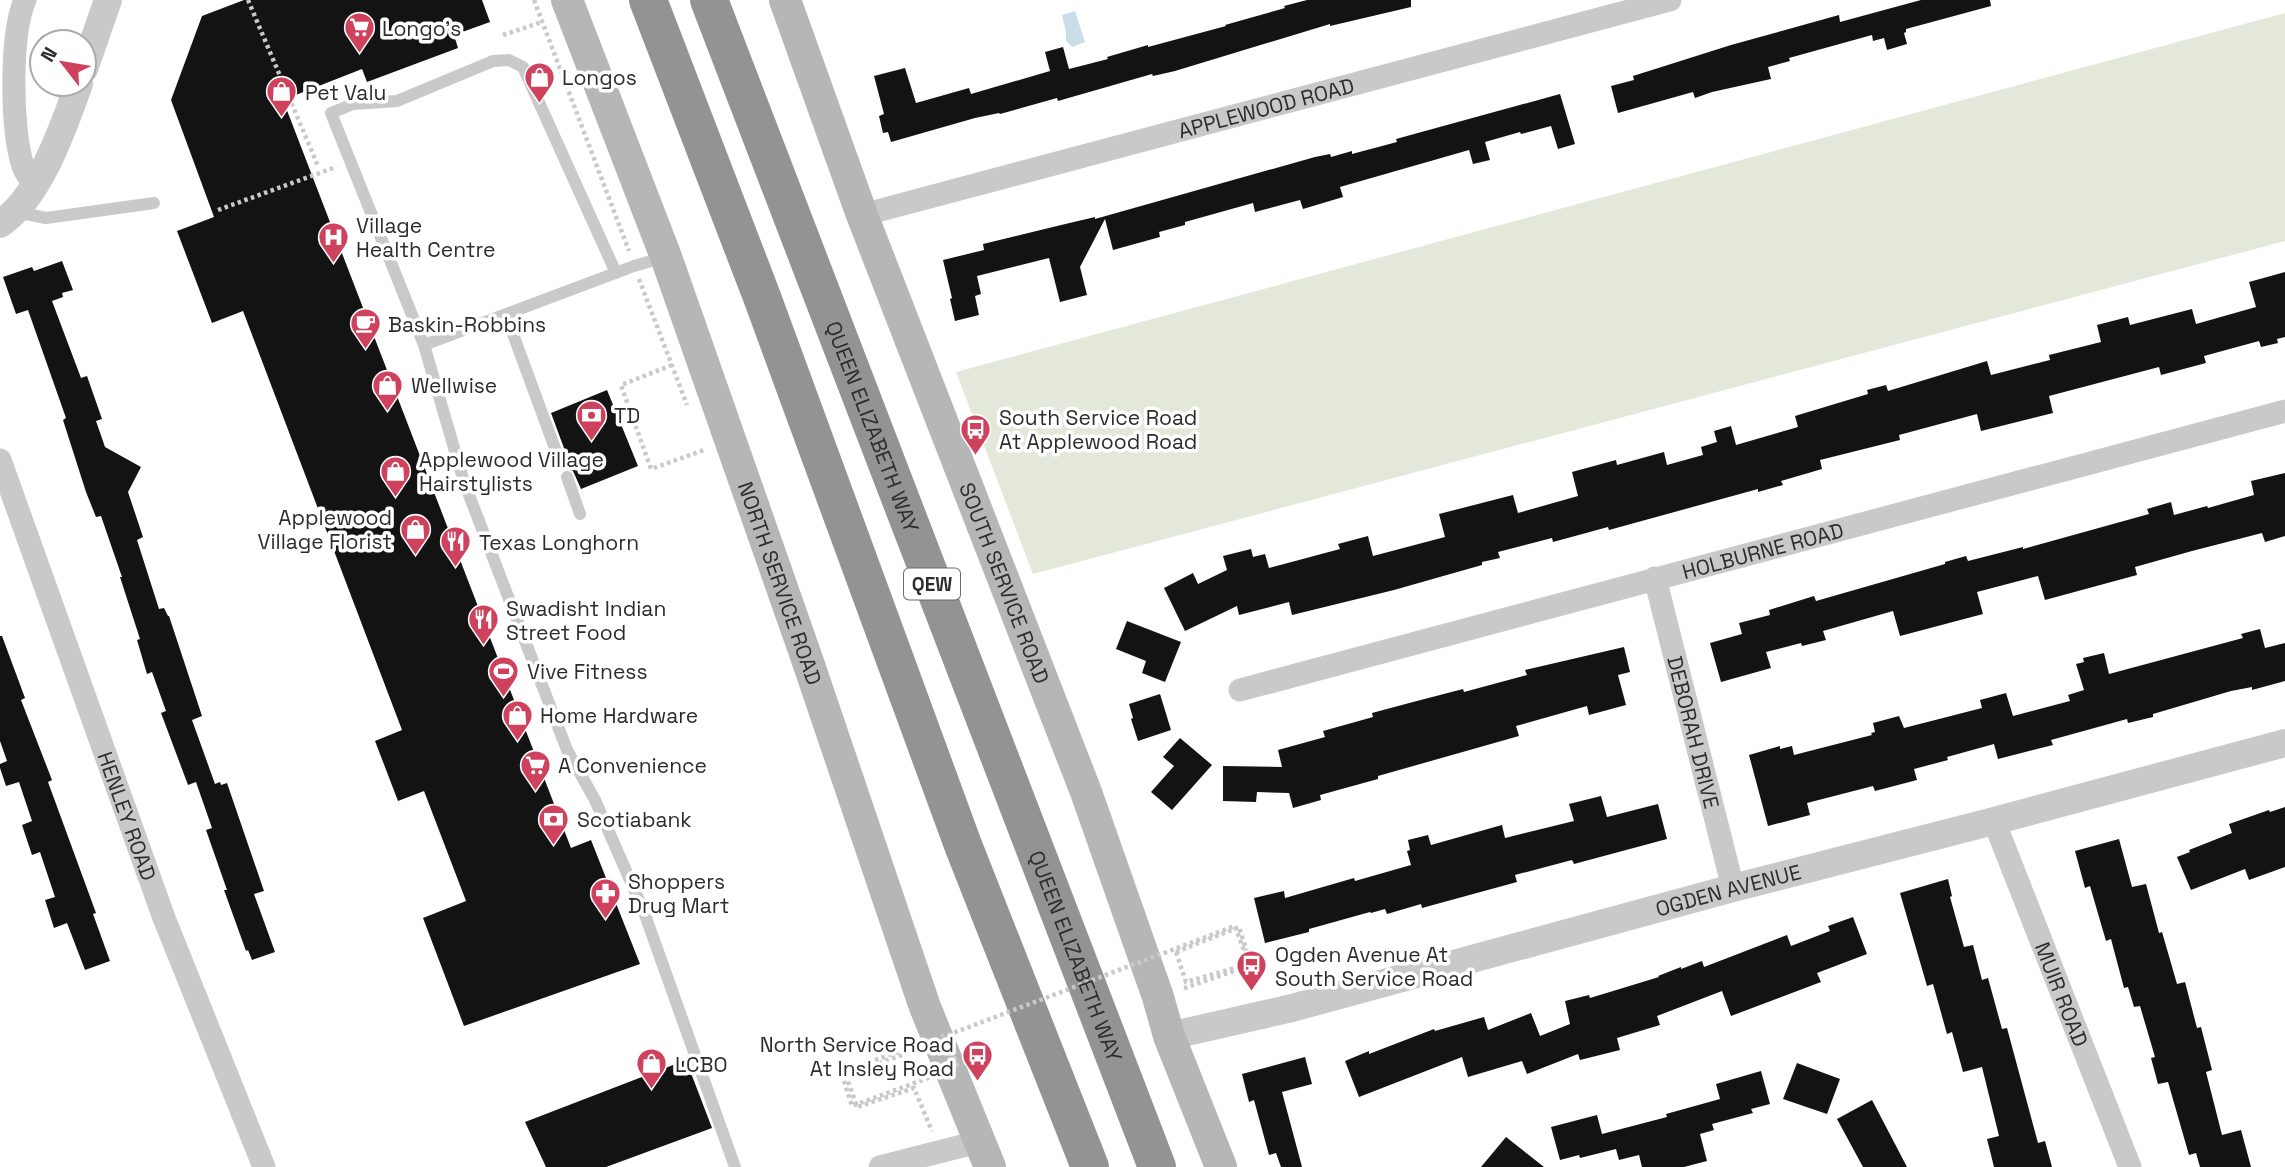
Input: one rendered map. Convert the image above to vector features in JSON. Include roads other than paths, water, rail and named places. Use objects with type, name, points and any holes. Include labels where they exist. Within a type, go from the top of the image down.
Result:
[{"type":"highway","name":"QEW","points":[[648,0],[761,297],[963,845],[1090,1167]]},
{"type":"highway","name":"QUEEN ELIZABETH WAY","points":[[709,0],[1157,1167]]},
{"type":"main road","name":"NORTH SERVICE ROAD","points":[[567,0],[666,257],[925,1007],[984,1155]]},
{"type":"main road","name":"SOUTH SERVICE ROAD","points":[[785,0],[862,215],[1086,792],[1158,997],[1169,1036],[1221,1167]]},
{"type":"street","points":[[25,0],[15,58],[14,118],[23,168],[34,184]]},
{"type":"street","points":[[98,29],[108,0]]},
{"type":"street","name":"APPLEWOOD ROAD","points":[[862,215],[1670,0]]},
{"type":"street","points":[[7,218],[34,184],[62,132],[74,98]]},
{"type":"street","name":"HOLBURNE ROAD","points":[[1240,690],[2285,411]]},
{"type":"street","name":"HENLEY ROAD","points":[[0,460],[164,918],[264,1167]]},
{"type":"street","name":"DEBORAH DRIVE","points":[[1655,578],[1733,888]]},
{"type":"street","name":"OGDEN AVENUE","points":[[1169,1036],[1292,1007],[2285,743]]},
{"type":"street","name":"MUIR ROAD","points":[[1994,821],[2130,1167]]},
{"type":"street","points":[[880,1167],[969,1146],[984,1155]]},
{"type":"lane","points":[[615,273],[523,67],[509,60],[493,61],[397,101],[353,104],[331,113],[424,345],[464,482],[568,750],[595,800],[643,912],[735,1167]]},
{"type":"lane","points":[[7,218],[47,218],[154,202]]},
{"type":"lane","points":[[424,345],[615,273],[666,257]]},
{"type":"lane","points":[[506,315],[560,462]]},
{"type":"lane","points":[[567,477],[580,514]]},
{"type":"water","points":[[1075,11],[1085,42],[1072,47],[1066,41],[1062,15]]},
{"type":"place","name":"Longo's","points":[[359,55]]},
{"type":"place","name":"Longos","points":[[539,104]]},
{"type":"place","name":"Pet Valu","points":[[282,119]]},
{"type":"place","name":"Village Health Centre","points":[[333,264]]},
{"type":"place","name":"Baskin-Robbins","points":[[365,351]]},
{"type":"place","name":"Wellwise","points":[[388,412]]},
{"type":"place","name":"TD","points":[[591,442]]},
{"type":"place","name":"South Service Road At Applewood Road","points":[[976,456]]},
{"type":"place","name":"Applewood Village Hairstylists","points":[[396,498]]},
{"type":"place","name":"Applewood Village Florist","points":[[415,556]]},
{"type":"place","name":"Texas Longhorn","points":[[456,569]]},
{"type":"place","name":"Swadisht Indian Street Food","points":[[483,647]]},
{"type":"place","name":"Vive Fitness","points":[[504,698]]},
{"type":"place","name":"Home Hardware","points":[[517,742]]},
{"type":"place","name":"A Convenience","points":[[535,792]]},
{"type":"place","name":"Scotiabank","points":[[554,846]]},
{"type":"place","name":"Shoppers Drug Mart","points":[[605,920]]},
{"type":"place","name":"Ogden Avenue At South Service Road","points":[[1252,993]]},
{"type":"place","name":"North Service Road At Insley Road","points":[[977,1083]]},
{"type":"place","name":"LCBO","points":[[652,1091]]}]
